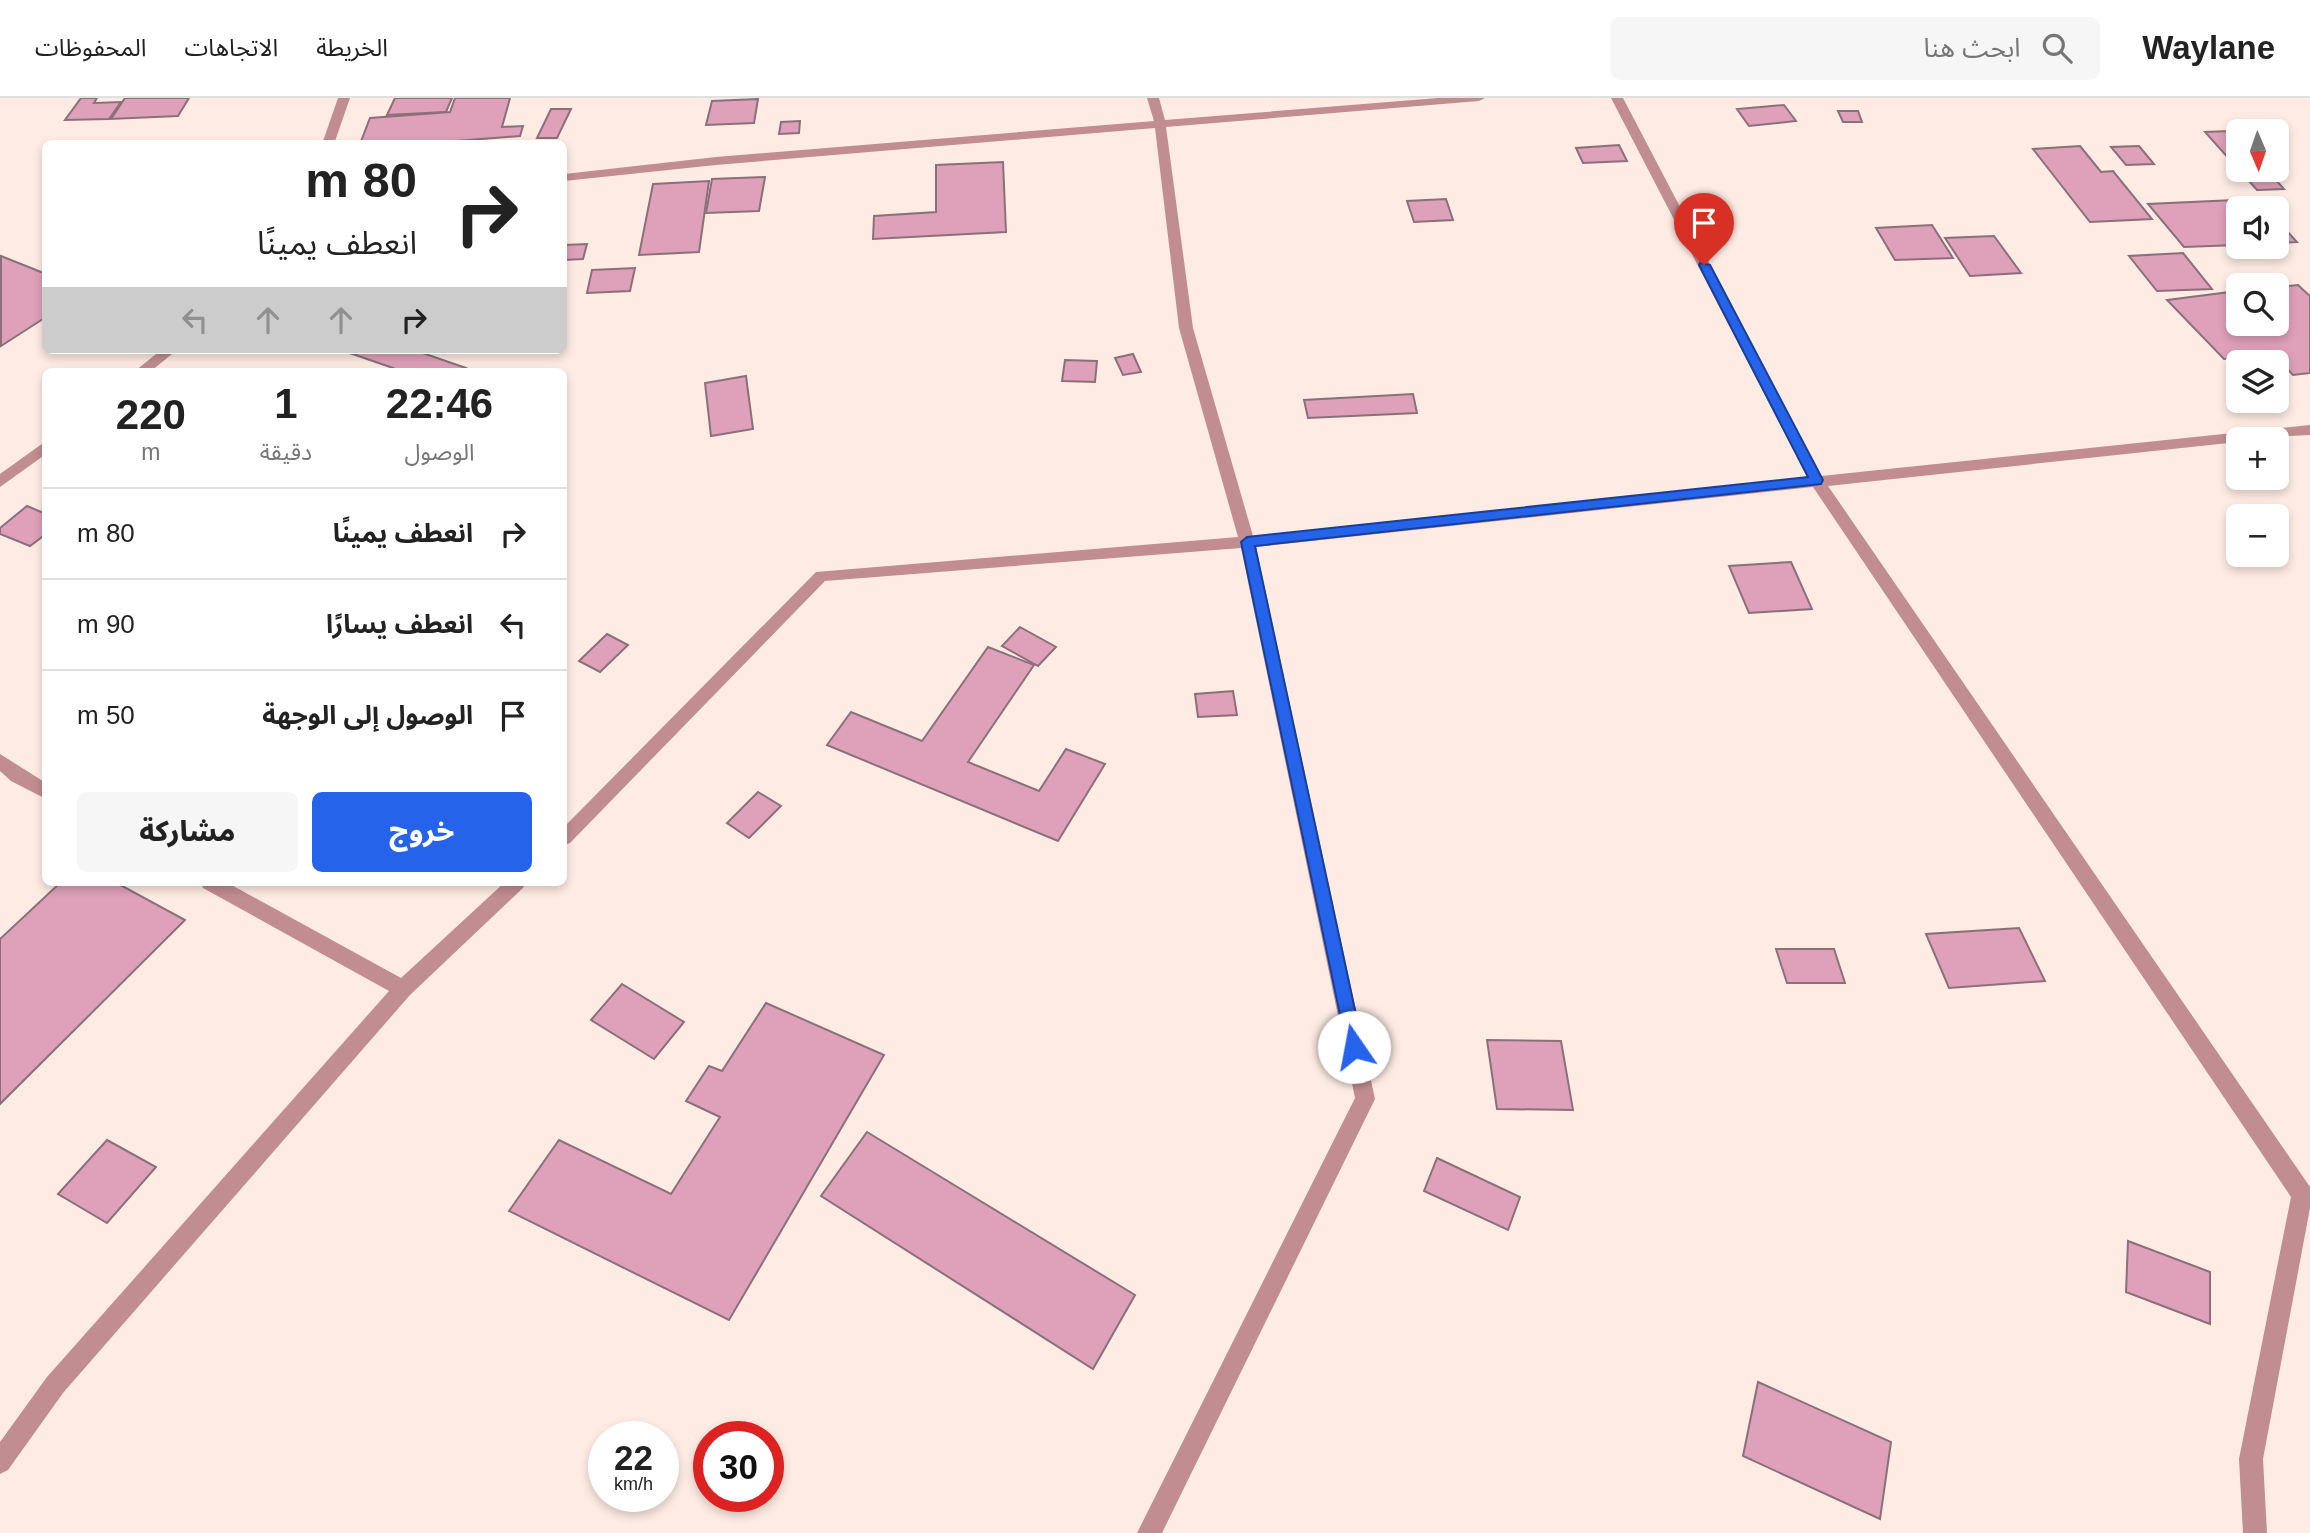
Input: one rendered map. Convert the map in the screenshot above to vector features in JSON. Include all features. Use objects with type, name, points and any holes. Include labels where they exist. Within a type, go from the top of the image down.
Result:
[{"type":"street","points":[[329,140],[344,98]]},
{"type":"street","points":[[1149,1533],[1365,1099],[1247,542],[1186,328],[1160,124],[1153,98]]},
{"type":"street","points":[[567,177],[716,161],[1479,98]]},
{"type":"street","points":[[1617,98],[1816,480],[2306,1196],[2251,1459],[2255,1533]]},
{"type":"street","points":[[146,368],[165,354]]},
{"type":"street","points":[[567,835],[821,576],[1247,542],[2310,430]]},
{"type":"street","points":[[0,482],[42,449]]},
{"type":"street","points":[[0,761],[18,776],[42,790]]},
{"type":"street","points":[[216,886],[403,989]]},
{"type":"street","points":[[0,1462],[55,1385],[403,989],[513,886]]},
{"type":"building","points":[[81,98],[97,98],[94,103],[121,102],[109,119],[65,120]]},
{"type":"building","points":[[125,98],[189,98],[178,116],[111,119]]},
{"type":"building","points":[[395,98],[452,98],[446,112],[387,115]]},
{"type":"building","points":[[455,98],[510,98],[502,127],[523,126],[520,136],[469,140],[362,140],[370,118],[450,112]]},
{"type":"building","points":[[758,99],[754,123],[706,125],[712,101]]},
{"type":"building","points":[[1784,105],[1796,121],[1749,126],[1737,109]]},
{"type":"building","points":[[551,109],[571,109],[557,138],[537,138]]},
{"type":"building","points":[[1838,111],[1858,111],[1862,122],[1843,122]]},
{"type":"building","points":[[800,121],[799,133],[779,134],[781,122]]},
{"type":"building","points":[[2226,131],[2226,156],[2205,132]]},
{"type":"building","points":[[1619,145],[1627,161],[1583,163],[1576,148]]},
{"type":"building","points":[[2080,146],[2101,172],[2113,171],[2152,219],[2090,222],[2033,149]]},
{"type":"building","points":[[2139,146],[2154,164],[2126,165],[2111,147]]},
{"type":"building","points":[[1003,162],[1006,232],[873,239],[874,216],[936,212],[936,165]]},
{"type":"building","points":[[765,177],[759,211],[706,213],[712,179]]},
{"type":"building","points":[[709,181],[699,252],[639,255],[653,184]]},
{"type":"building","points":[[2250,182],[2278,182],[2284,189],[2257,190]]},
{"type":"building","points":[[1446,199],[1453,220],[1414,222],[1407,201]]},
{"type":"building","points":[[2226,200],[2226,245],[2184,247],[2148,204]]},
{"type":"building","points":[[1932,225],[1953,258],[1895,260],[1876,228]]},
{"type":"building","points":[[2289,233],[2297,242],[2289,242]]},
{"type":"building","points":[[1994,236],[2021,273],[1970,276],[1945,238]]},
{"type":"building","points":[[587,244],[583,259],[567,260],[567,245]]},
{"type":"building","points":[[2183,253],[2212,289],[2157,291],[2129,256]]},
{"type":"building","points":[[1,256],[42,272],[42,320],[1,346]]},
{"type":"building","points":[[635,268],[630,291],[587,293],[592,270]]},
{"type":"building","points":[[2298,285],[2310,296],[2310,373],[2293,375],[2289,371],[2289,350],[2226,350],[2224,359],[2167,300],[2226,293],[2226,336],[2289,336],[2289,286]]},
{"type":"building","points":[[353,354],[426,354],[466,368],[393,368]]},
{"type":"building","points":[[1133,354],[1141,372],[1123,375],[1115,358]]},
{"type":"building","points":[[1065,360],[1097,361],[1095,382],[1062,381]]},
{"type":"building","points":[[746,376],[753,429],[711,436],[705,383]]},
{"type":"building","points":[[1413,394],[1417,413],[1308,418],[1304,400]]},
{"type":"building","points":[[27,506],[42,512],[42,537],[30,546],[0,534],[0,528]]},
{"type":"building","points":[[1791,562],[1812,609],[1749,613],[1729,566]]},
{"type":"building","points":[[1020,627],[1056,647],[1038,666],[1002,646]]},
{"type":"building","points":[[607,634],[628,645],[600,672],[579,661]]},
{"type":"building","points":[[988,647],[1034,665],[968,762],[1039,791],[1066,749],[1105,764],[1058,841],[827,745],[851,712],[922,741]]},
{"type":"building","points":[[1233,691],[1237,715],[1198,717],[1195,694]]},
{"type":"building","points":[[758,792],[781,806],[749,838],[727,823]]},
{"type":"building","points":[[57,886],[122,886],[185,920],[0,1104],[0,939]]},
{"type":"building","points":[[2019,928],[2045,981],[1949,988],[1926,934]]},
{"type":"building","points":[[1776,949],[1834,949],[1845,983],[1787,983]]},
{"type":"building","points":[[622,984],[684,1022],[654,1059],[591,1020]]},
{"type":"building","points":[[766,1003],[884,1055],[729,1320],[509,1211],[559,1140],[671,1194],[720,1117],[686,1101],[709,1066],[722,1071]]},
{"type":"building","points":[[1487,1040],[1561,1041],[1573,1110],[1497,1109]]},
{"type":"building","points":[[867,1132],[1135,1295],[1093,1369],[821,1196]]},
{"type":"building","points":[[107,1140],[156,1167],[107,1223],[58,1194]]},
{"type":"building","points":[[1437,1158],[1520,1197],[1508,1230],[1424,1191]]},
{"type":"building","points":[[2128,1241],[2210,1272],[2210,1324],[2126,1292]]},
{"type":"building","points":[[1758,1382],[1891,1442],[1880,1519],[1743,1456]]},
{"type":"route","points":[[1354,1047],[1247,542],[1816,480],[1704,265]]}]
